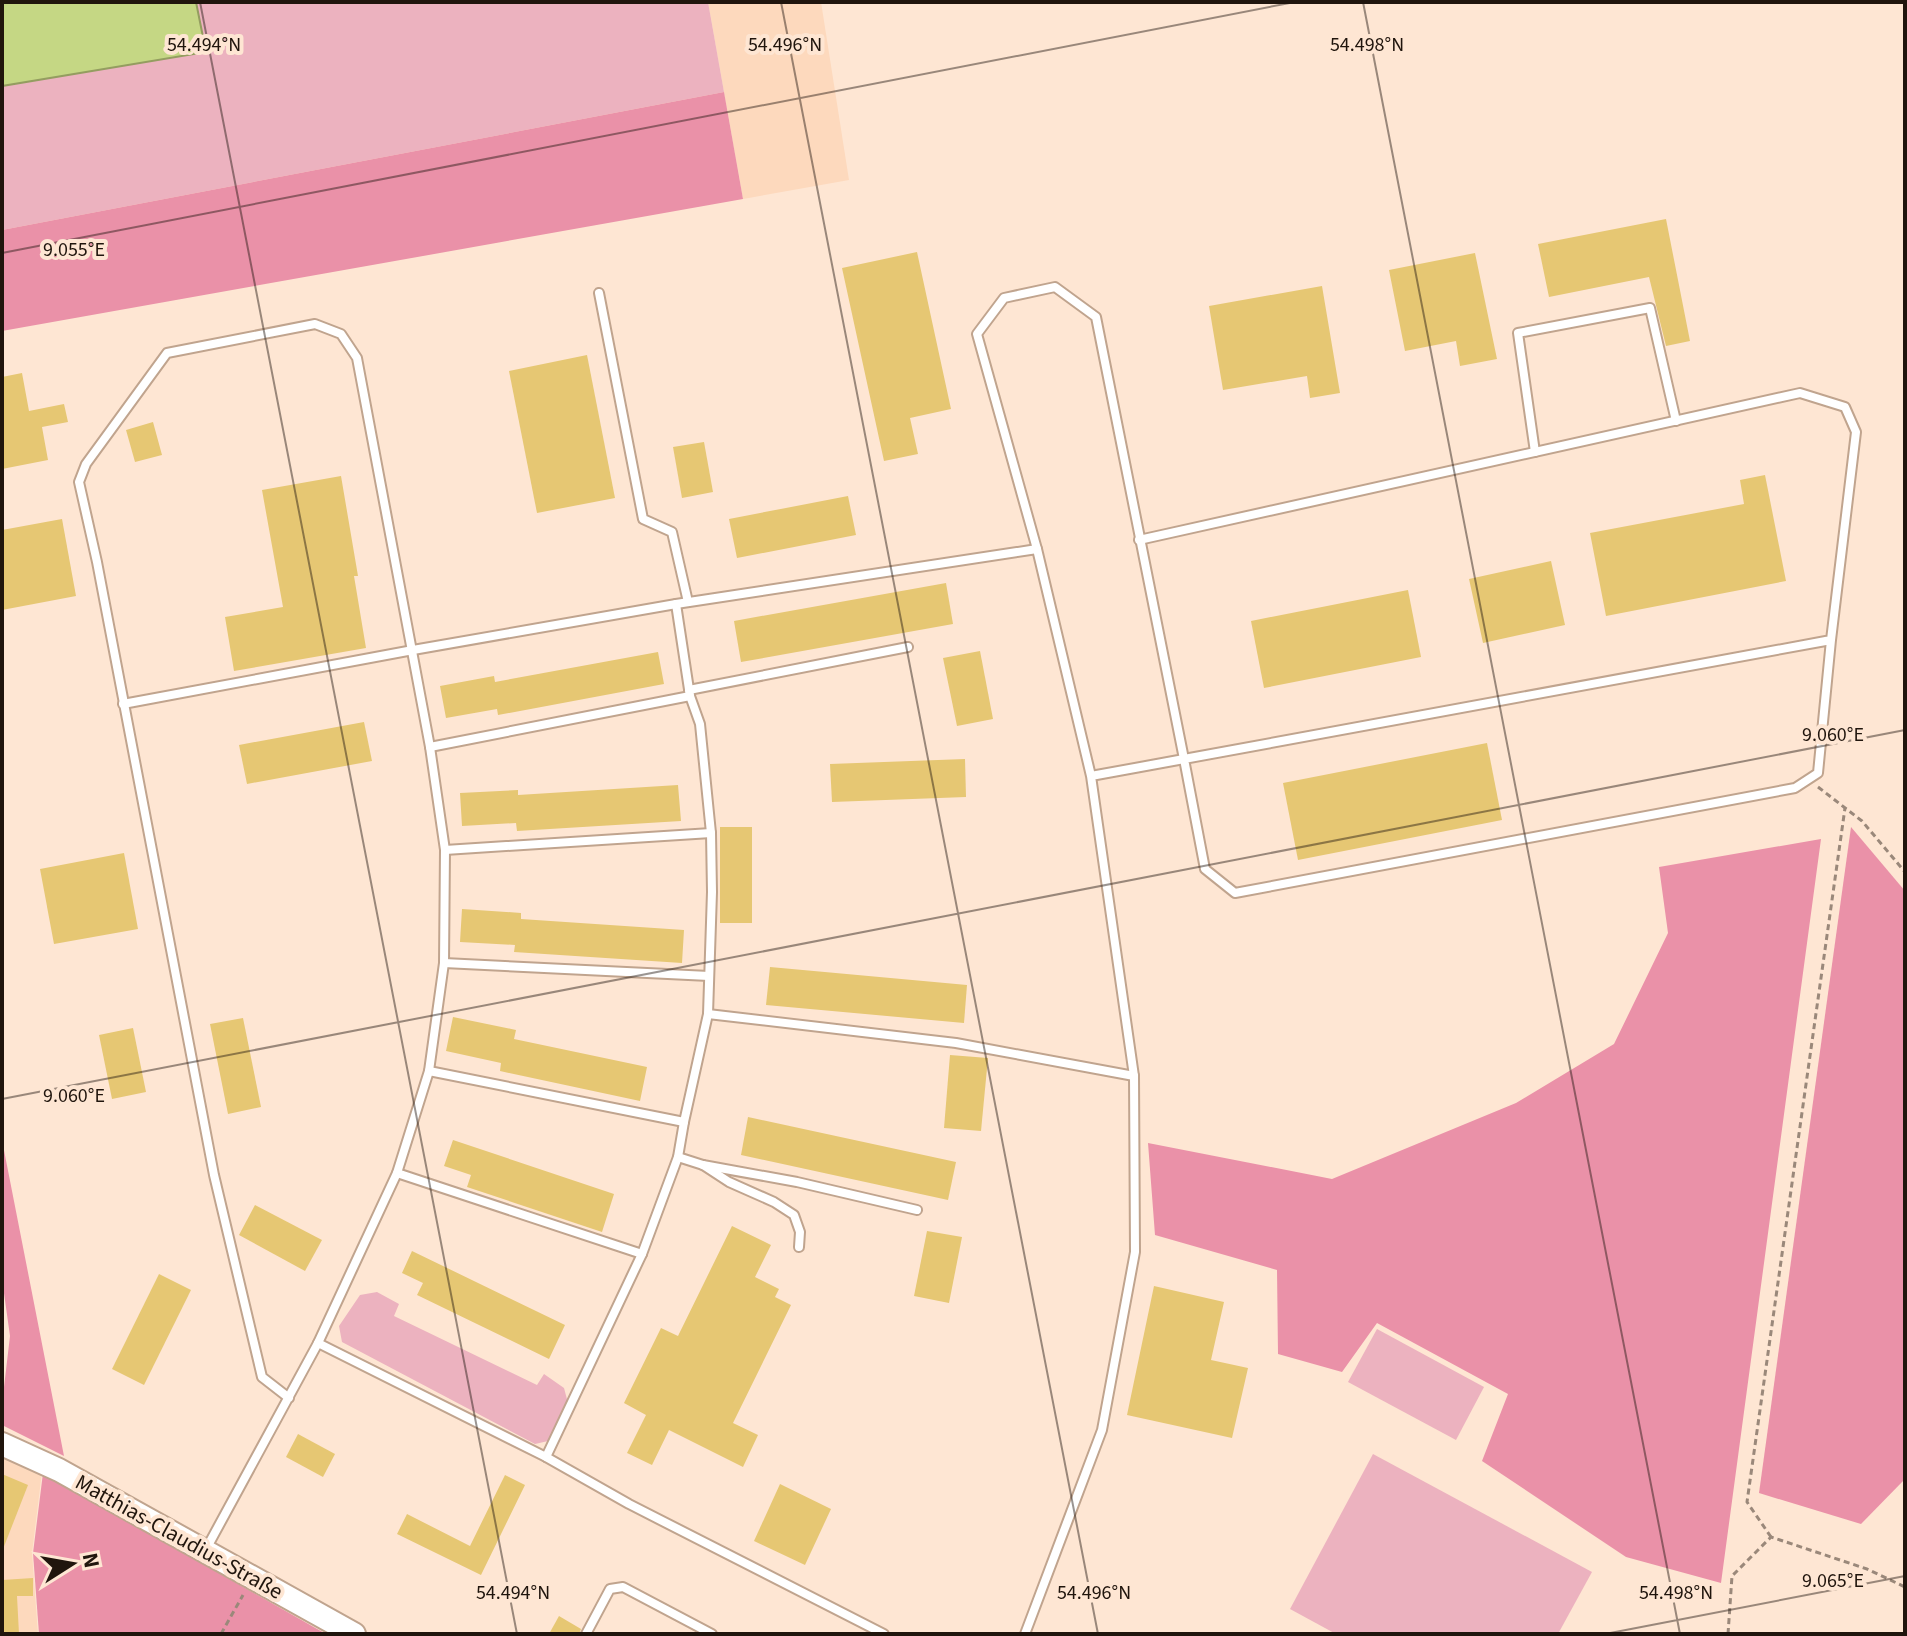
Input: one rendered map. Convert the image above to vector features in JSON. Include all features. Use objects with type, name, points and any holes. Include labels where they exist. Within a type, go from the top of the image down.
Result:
[{"type":"street","name":"Matthias-Claudius-Straße","points":[[2,1444],[59,1470],[354,1634]]},
{"type":"lane","points":[[1025,1634],[1102,1430],[1135,1252],[1134,1076],[1091,776],[1037,549],[977,334],[1004,298],[1055,287],[1096,317],[1139,540],[1205,869],[1235,893],[1795,788],[1818,773],[1856,432],[1845,407],[1800,393],[1139,540]]},
{"type":"lane","points":[[599,293],[643,519],[672,532],[688,602]]},
{"type":"lane","points":[[1535,452],[1518,333],[1650,308],[1676,421]]},
{"type":"lane","points":[[204,1552],[289,1398],[318,1343],[397,1173],[429,1071],[444,963],[445,850],[413,650],[357,358],[341,334],[315,324],[167,353],[86,464],[79,482],[214,1175],[262,1377],[289,1398]]},
{"type":"lane","points":[[123,704],[676,604],[1037,549]]},
{"type":"lane","points":[[546,1457],[642,1254],[678,1157],[708,1014],[711,833],[700,724],[690,693],[676,604]]},
{"type":"lane","points":[[1091,776],[1831,640]]},
{"type":"lane","points":[[430,747],[908,647]]},
{"type":"lane","points":[[445,850],[711,833]]},
{"type":"lane","points":[[444,963],[709,976]]},
{"type":"lane","points":[[708,1014],[956,1043],[1134,1076]]},
{"type":"lane","points":[[429,1071],[684,1122]]},
{"type":"lane","points":[[678,1157],[917,1210]]},
{"type":"lane","points":[[703,1165],[794,1215],[800,1232],[799,1247]]},
{"type":"lane","points":[[397,1173],[642,1254]]},
{"type":"lane","points":[[318,1343],[546,1457],[629,1504],[884,1634]]},
{"type":"lane","points":[[586,1634],[610,1589],[623,1587],[712,1634]]},
{"type":"path","points":[[1808,779],[1862,821],[1905,872]]},
{"type":"path","points":[[1845,808],[1747,1502],[1771,1537],[1867,1569],[1905,1587]]},
{"type":"path","points":[[1728,1634],[1732,1576],[1771,1537]]},
{"type":"path","points":[[221,1634],[253,1578]]},
{"type":"shaded area","points":[[2,2],[708,2],[724,92],[2,230]]},
{"type":"shaded area","points":[[2,2],[196,2],[206,52],[2,86]]},
{"type":"shaded area","points":[[708,2],[821,2],[849,180],[743,199]]},
{"type":"shaded area","points":[[724,92],[743,199],[2,331],[2,230]]},
{"type":"shaded area","points":[[1851,827],[1905,891],[1905,1479],[1861,1524],[1759,1493]]},
{"type":"shaded area","points":[[1821,839],[1721,1583],[1626,1557],[1482,1461],[1508,1394],[1377,1323],[1342,1372],[1278,1354],[1277,1270],[1155,1235],[1148,1143],[1332,1179],[1516,1103],[1614,1044],[1668,933],[1659,867]]},
{"type":"shaded area","points":[[2,1140],[64,1456],[2,1425],[10,1336],[2,1279]]},
{"type":"shaded area","points":[[377,1292],[399,1304],[394,1316],[537,1385],[544,1374],[564,1388],[568,1403],[548,1441],[535,1444],[342,1342],[339,1326],[360,1295]]},
{"type":"shaded area","points":[[1377,1329],[1484,1387],[1456,1440],[1348,1382]]},
{"type":"shaded area","points":[[2,1454],[42,1472],[32,1553],[38,1634],[2,1634]]},
{"type":"shaded area","points":[[1373,1454],[1592,1572],[1558,1634],[1336,1634],[1290,1609]]},
{"type":"shaded area","points":[[43,1473],[326,1634],[39,1634],[33,1553]]},
{"type":"building","points":[[1666,219],[1690,341],[1666,346],[1649,277],[1549,297],[1538,244]]},
{"type":"building","points":[[917,252],[951,409],[910,418],[918,454],[884,461],[842,268]]},
{"type":"building","points":[[1475,253],[1497,359],[1460,366],[1456,341],[1405,351],[1389,270]]},
{"type":"building","points":[[1322,286],[1340,393],[1310,398],[1307,376],[1223,390],[1209,306]]},
{"type":"building","points":[[587,355],[615,498],[537,513],[509,371]]},
{"type":"building","points":[[22,373],[29,411],[64,404],[68,422],[42,427],[48,460],[2,469],[2,377]]},
{"type":"building","points":[[153,422],[162,455],[135,462],[126,430]]},
{"type":"building","points":[[704,442],[713,492],[682,498],[673,447]]},
{"type":"building","points":[[1765,475],[1786,581],[1606,616],[1590,533],[1744,504],[1740,480]]},
{"type":"building","points":[[341,476],[358,576],[354,576],[366,648],[234,671],[225,617],[283,607],[262,490]]},
{"type":"building","points":[[848,496],[856,535],[737,558],[729,519]]},
{"type":"building","points":[[62,519],[76,596],[2,610],[2,530]]},
{"type":"building","points":[[1551,561],[1565,625],[1483,643],[1469,579]]},
{"type":"building","points":[[946,583],[953,624],[741,662],[734,621]]},
{"type":"building","points":[[1408,590],[1421,657],[1264,688],[1251,621]]},
{"type":"building","points":[[980,651],[993,719],[957,726],[943,658]]},
{"type":"building","points":[[658,652],[664,684],[498,715],[497,709],[446,718],[440,686],[494,676],[495,682]]},
{"type":"building","points":[[364,722],[372,761],[247,784],[239,745]]},
{"type":"building","points":[[1487,743],[1502,820],[1298,860],[1283,783]]},
{"type":"building","points":[[965,759],[966,797],[832,802],[830,764]]},
{"type":"building","points":[[678,785],[681,821],[517,831],[516,823],[462,826],[460,793],[518,790],[518,795]]},
{"type":"building","points":[[720,827],[752,827],[752,923],[720,923]]},
{"type":"building","points":[[124,853],[138,929],[54,944],[40,869]]},
{"type":"building","points":[[462,909],[521,913],[521,919],[684,930],[682,963],[514,952],[515,945],[460,942]]},
{"type":"building","points":[[770,967],[967,985],[964,1023],[766,1005]]},
{"type":"building","points":[[453,1017],[516,1030],[514,1039],[647,1067],[640,1101],[500,1071],[501,1063],[446,1051]]},
{"type":"building","points":[[243,1018],[261,1107],[228,1114],[210,1024]]},
{"type":"building","points":[[133,1028],[146,1092],[112,1099],[99,1035]]},
{"type":"building","points":[[950,1055],[988,1058],[981,1131],[944,1128]]},
{"type":"building","points":[[748,1117],[956,1162],[948,1200],[741,1155]]},
{"type":"building","points":[[453,1140],[614,1194],[602,1232],[467,1187],[471,1175],[444,1166]]},
{"type":"building","points":[[255,1205],[322,1240],[305,1271],[239,1235]]},
{"type":"building","points":[[732,1226],[771,1245],[755,1277],[779,1289],[775,1297],[791,1305],[733,1423],[758,1435],[743,1467],[669,1430],[652,1465],[627,1453],[646,1415],[624,1403],[661,1328],[678,1336]]},
{"type":"building","points":[[927,1231],[962,1237],[949,1303],[914,1296]]},
{"type":"building","points":[[412,1251],[565,1325],[549,1359],[417,1295],[423,1283],[402,1273]]},
{"type":"building","points":[[159,1274],[191,1290],[144,1385],[112,1369]]},
{"type":"building","points":[[1154,1286],[1224,1302],[1211,1360],[1248,1368],[1232,1438],[1127,1415]]},
{"type":"building","points":[[298,1434],[335,1454],[323,1477],[286,1457]]},
{"type":"building","points":[[2,1474],[28,1485],[3,1549],[2,1549]]},
{"type":"building","points":[[505,1475],[525,1485],[481,1575],[397,1534],[407,1514],[470,1546]]},
{"type":"building","points":[[780,1484],[831,1509],[805,1565],[754,1541]]},
{"type":"building","points":[[33,1578],[33,1596],[17,1596],[19,1634],[2,1634],[2,1580]]},
{"type":"building","points":[[559,1616],[581,1629],[579,1634],[549,1634]]}]
